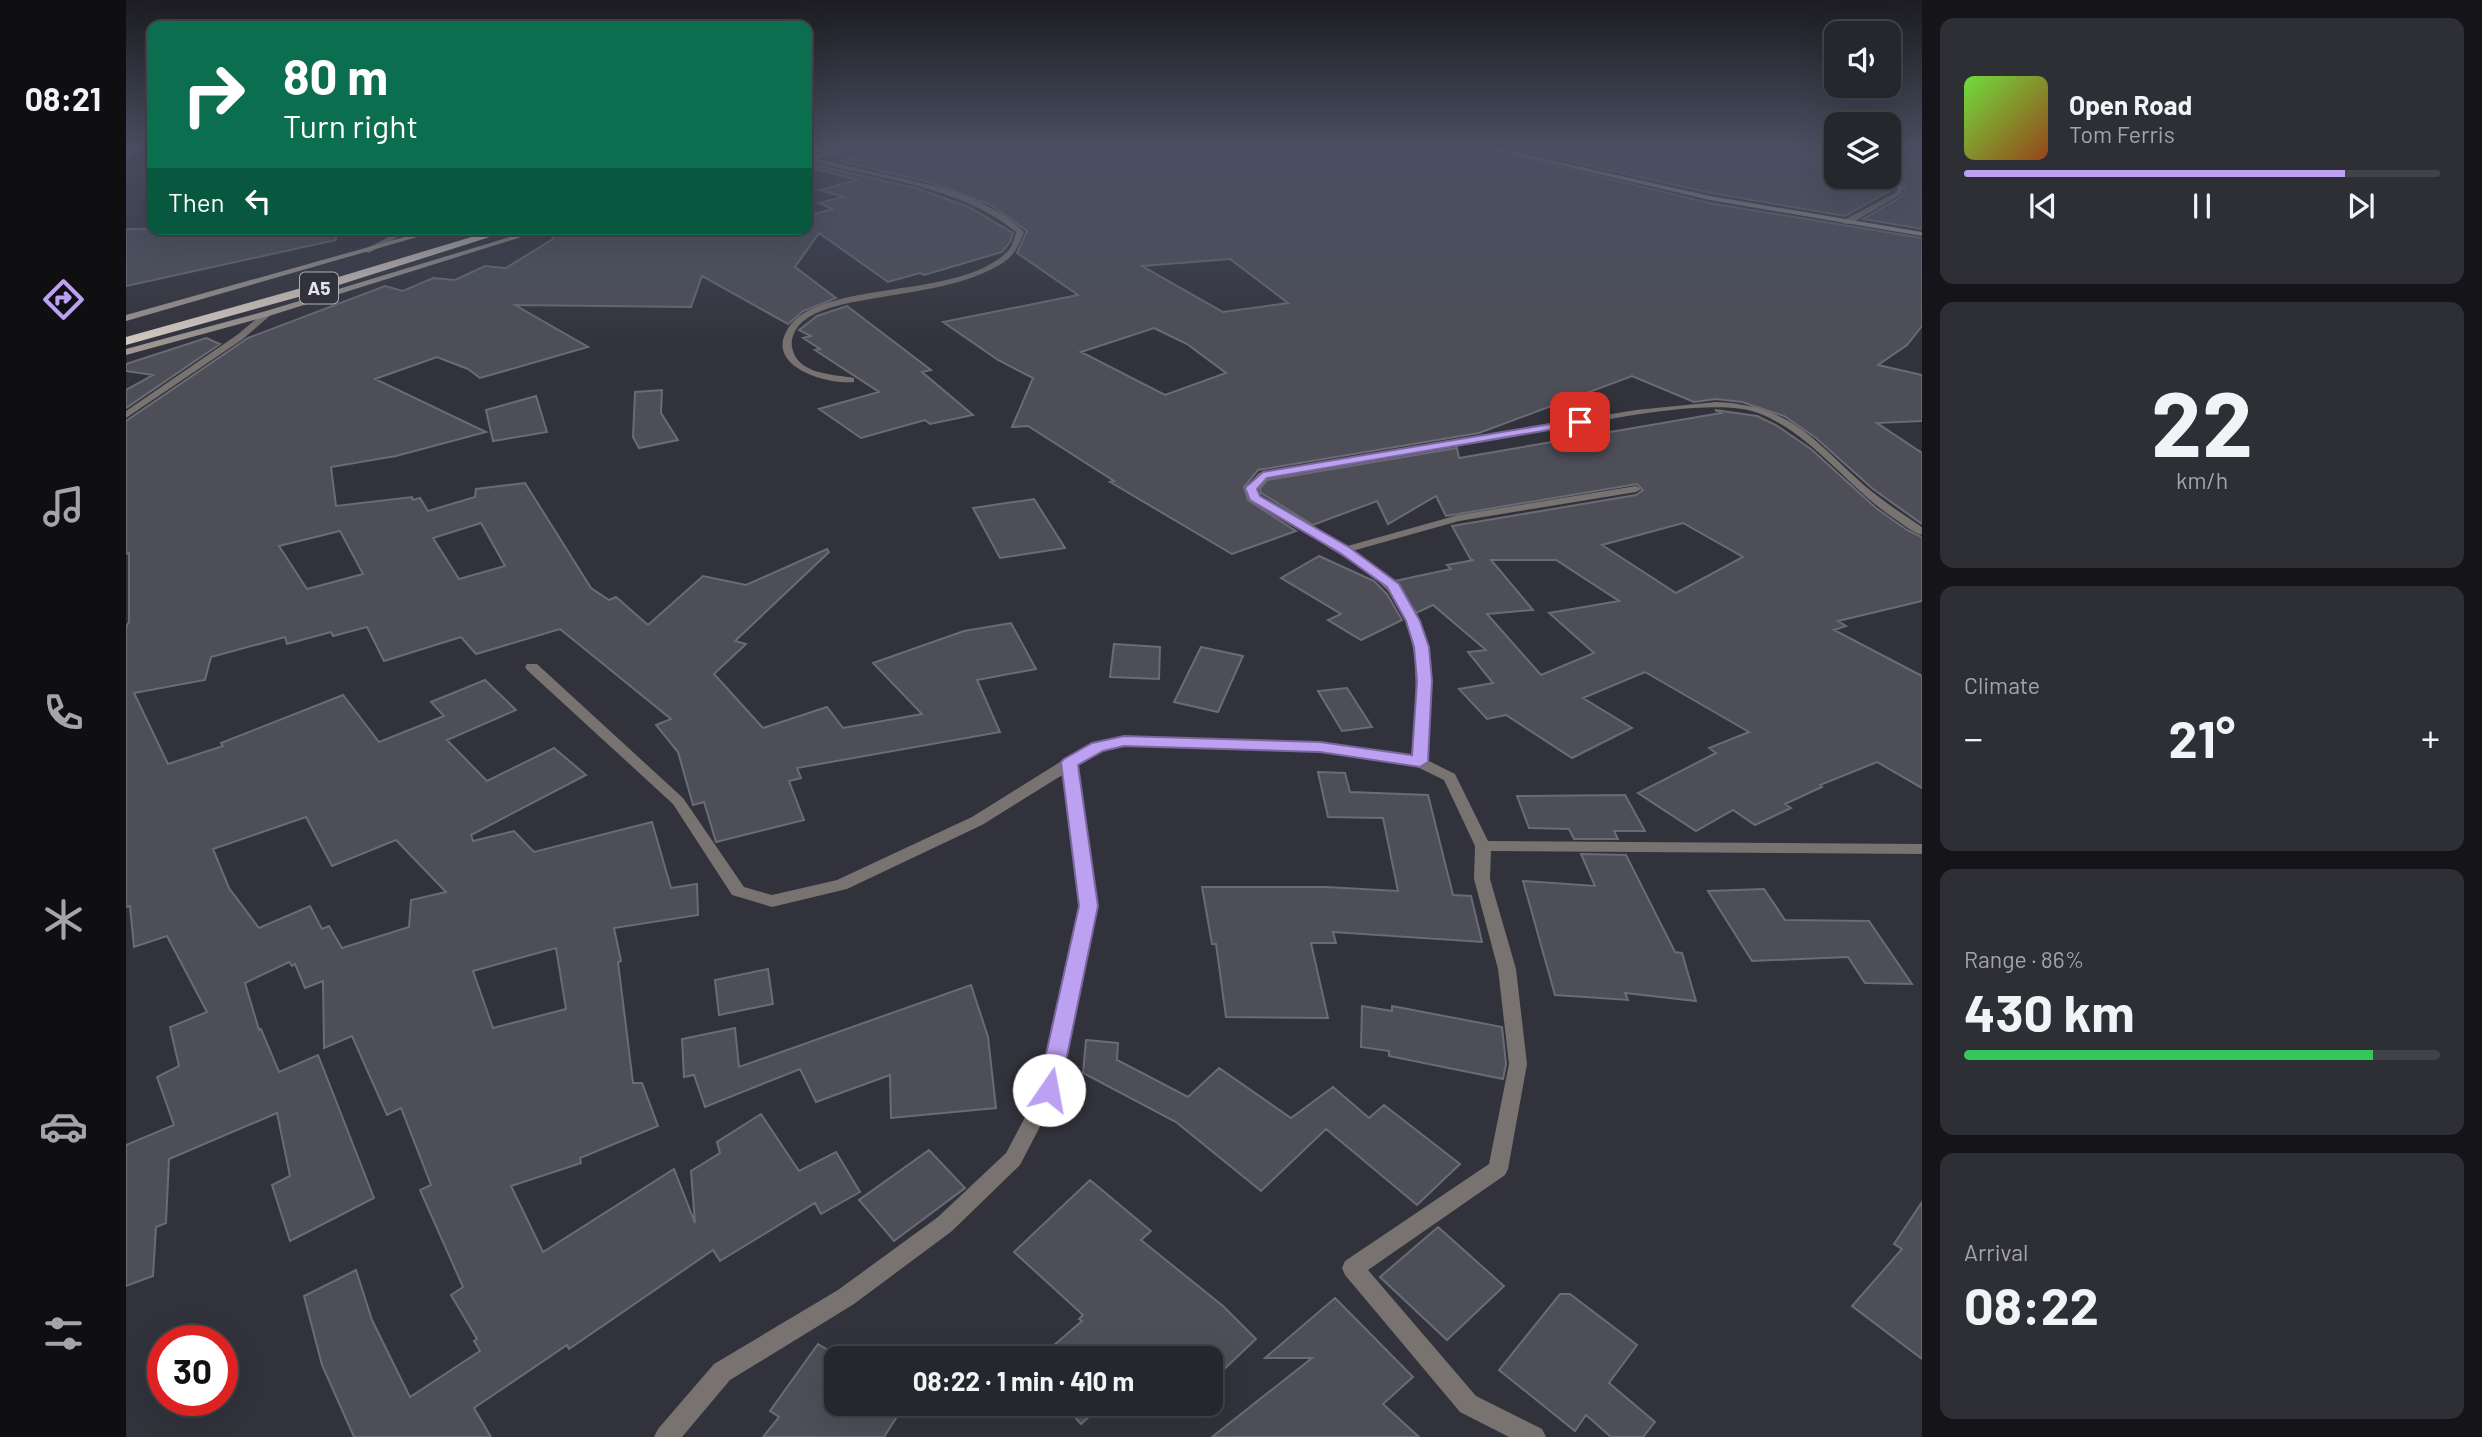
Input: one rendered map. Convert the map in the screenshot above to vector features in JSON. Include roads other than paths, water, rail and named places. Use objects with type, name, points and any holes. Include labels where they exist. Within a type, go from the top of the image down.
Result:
[{"type":"highway","name":"A5","points":[[126,328],[452,235]]},
{"type":"highway","name":"A5","points":[[126,341],[316,288],[490,235]]},
{"type":"street","points":[[850,380],[829,379],[815,374],[794,359],[785,345],[786,336],[797,322],[806,314],[830,305],[943,283],[972,274],[1009,255],[1021,238],[1020,232],[1014,224],[998,215]]},
{"type":"street","points":[[1808,215],[1922,234]]},
{"type":"street","points":[[1847,222],[1860,215]]},
{"type":"street","points":[[366,251],[397,235]]},
{"type":"street","points":[[126,318],[421,235]]},
{"type":"street","points":[[126,352],[269,313],[524,235]]},
{"type":"street","points":[[126,415],[240,337],[269,313]]},
{"type":"street","points":[[1420,762],[1425,681],[1421,647],[1413,621],[1392,584],[1345,550],[1254,498],[1251,488],[1263,475],[1633,413],[1742,406],[1773,416],[1833,460],[1873,498],[1922,532]]},
{"type":"street","points":[[1345,550],[1458,518],[1636,489]]},
{"type":"street","points":[[531,667],[678,801],[738,891],[772,901],[841,885],[977,821],[1098,747],[1124,741],[1320,747],[1420,762],[1450,777],[1483,846],[1482,878],[1507,969],[1518,1064],[1498,1169],[1353,1268],[1468,1404],[1534,1437]]},
{"type":"street","points":[[666,1437],[722,1372],[846,1297],[934,1232],[1013,1159],[1049,1090],[1088,906],[1070,762]]},
{"type":"street","points":[[1483,846],[1922,849]]}]
